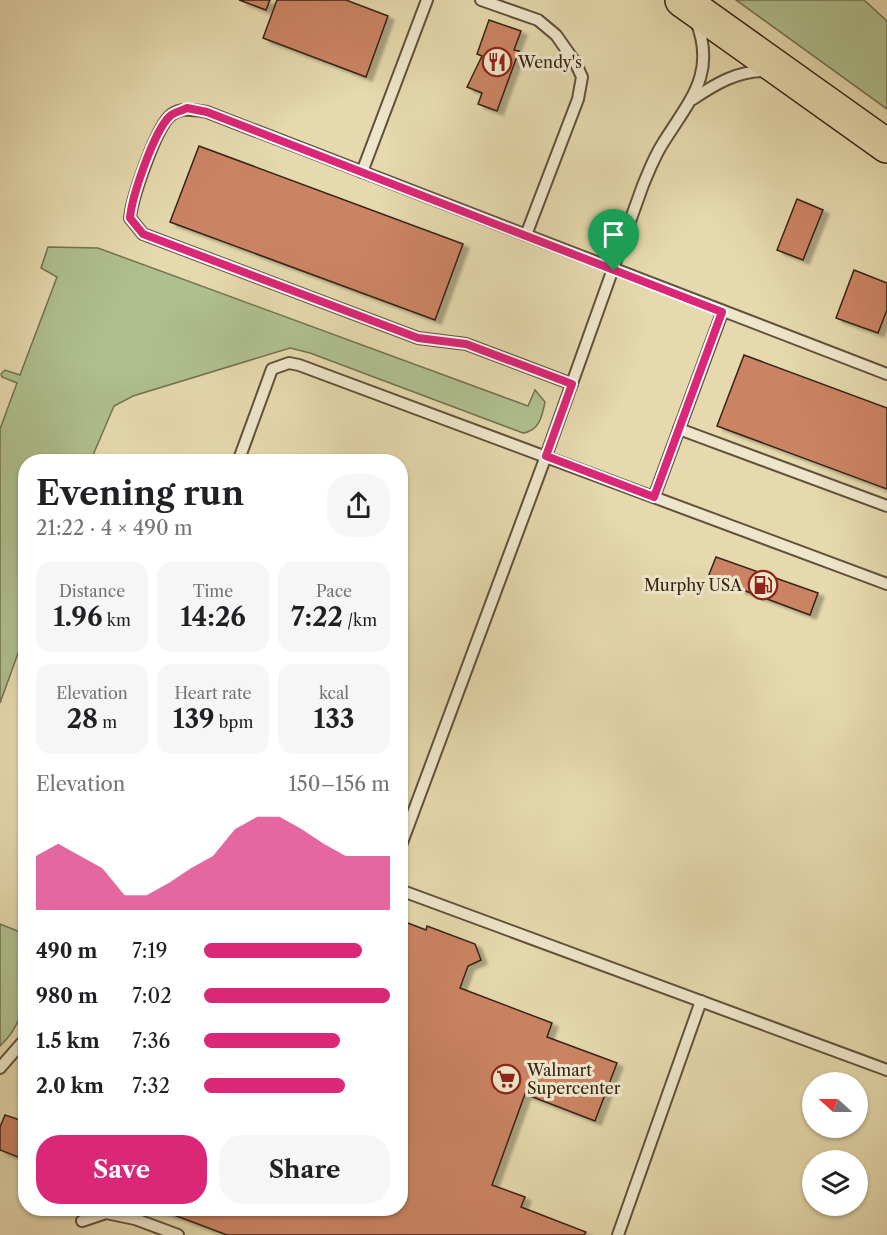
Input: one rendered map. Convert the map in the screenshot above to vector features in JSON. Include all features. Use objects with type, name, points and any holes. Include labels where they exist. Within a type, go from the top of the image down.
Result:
[{"type":"main road","points":[[683,1],[887,146]]},
{"type":"lane","points":[[362,172],[428,0]]},
{"type":"lane","points":[[481,0],[538,20],[548,27],[567,48],[582,77],[579,99],[526,236]]},
{"type":"lane","points":[[408,827],[653,161],[693,99],[704,72],[703,37],[683,1]]},
{"type":"lane","points":[[693,99],[722,80],[740,73],[775,71],[787,74]]},
{"type":"lane","points":[[572,384],[466,344],[418,338],[143,234],[130,218],[131,201],[161,128],[171,115],[187,108],[207,112],[614,271],[887,374]]},
{"type":"lane","points":[[654,497],[722,312]]},
{"type":"lane","points":[[241,454],[272,369],[290,363],[317,371],[887,584]]},
{"type":"lane","points":[[679,429],[887,506]]},
{"type":"lane","points":[[408,893],[887,1070]]},
{"type":"lane","points":[[618,1235],[701,1001]]},
{"type":"lane","points":[[0,1068],[18,1047]]},
{"type":"lane","points":[[82,1221],[97,1216]]},
{"type":"lane","points":[[120,1216],[178,1235]]},
{"type":"green space","points":[[736,0],[864,0],[887,21],[887,109]]},
{"type":"green space","points":[[48,247],[98,248],[528,406],[535,390],[545,402],[541,418],[533,429],[523,433],[310,353],[290,348],[133,396],[114,406],[93,454],[18,454],[18,653],[0,703],[0,429],[17,383],[2,377],[1,374],[5,370],[20,375],[57,277],[41,268]]},
{"type":"green space","points":[[0,924],[18,931],[18,1021],[11,1034],[0,1046]]},
{"type":"building","points":[[239,0],[270,0],[266,10]]},
{"type":"building","points":[[277,0],[346,0],[388,16],[366,77],[263,38]]},
{"type":"building","name":"Wendy's","points":[[489,20],[521,31],[514,50],[519,51],[497,111],[478,104],[482,93],[467,87],[482,56],[477,54]]},
{"type":"building","points":[[199,146],[463,244],[435,320],[170,222]]},
{"type":"building","points":[[797,199],[823,210],[803,260],[777,250]]},
{"type":"building","points":[[854,270],[887,283],[887,310],[878,333],[836,318]]},
{"type":"building","points":[[744,355],[887,408],[887,489],[717,426]]},
{"type":"building","name":"Murphy USA","points":[[716,557],[818,593],[810,615],[708,577]]},
{"type":"building","name":"Walmart Supercenter","points":[[408,923],[426,930],[427,926],[475,944],[481,960],[468,966],[460,988],[552,1023],[547,1037],[617,1063],[595,1121],[525,1094],[492,1185],[525,1197],[521,1207],[586,1232],[584,1235],[227,1235],[177,1216],[408,1216]]},
{"type":"building","points":[[5,1115],[18,1119],[18,1157],[0,1150],[0,1127]]},
{"type":"place","name":"Wendy's","points":[[497,62]]},
{"type":"place","name":"Murphy USA","points":[[763,585]]},
{"type":"place","name":"Walmart Supercenter","points":[[506,1079]]},
{"type":"route","points":[[187,108],[207,112],[614,271],[722,312],[654,497],[546,456],[572,384],[466,344],[433,342],[418,338],[159,241],[143,234],[130,218],[131,201],[161,128],[171,115],[187,108]]}]
